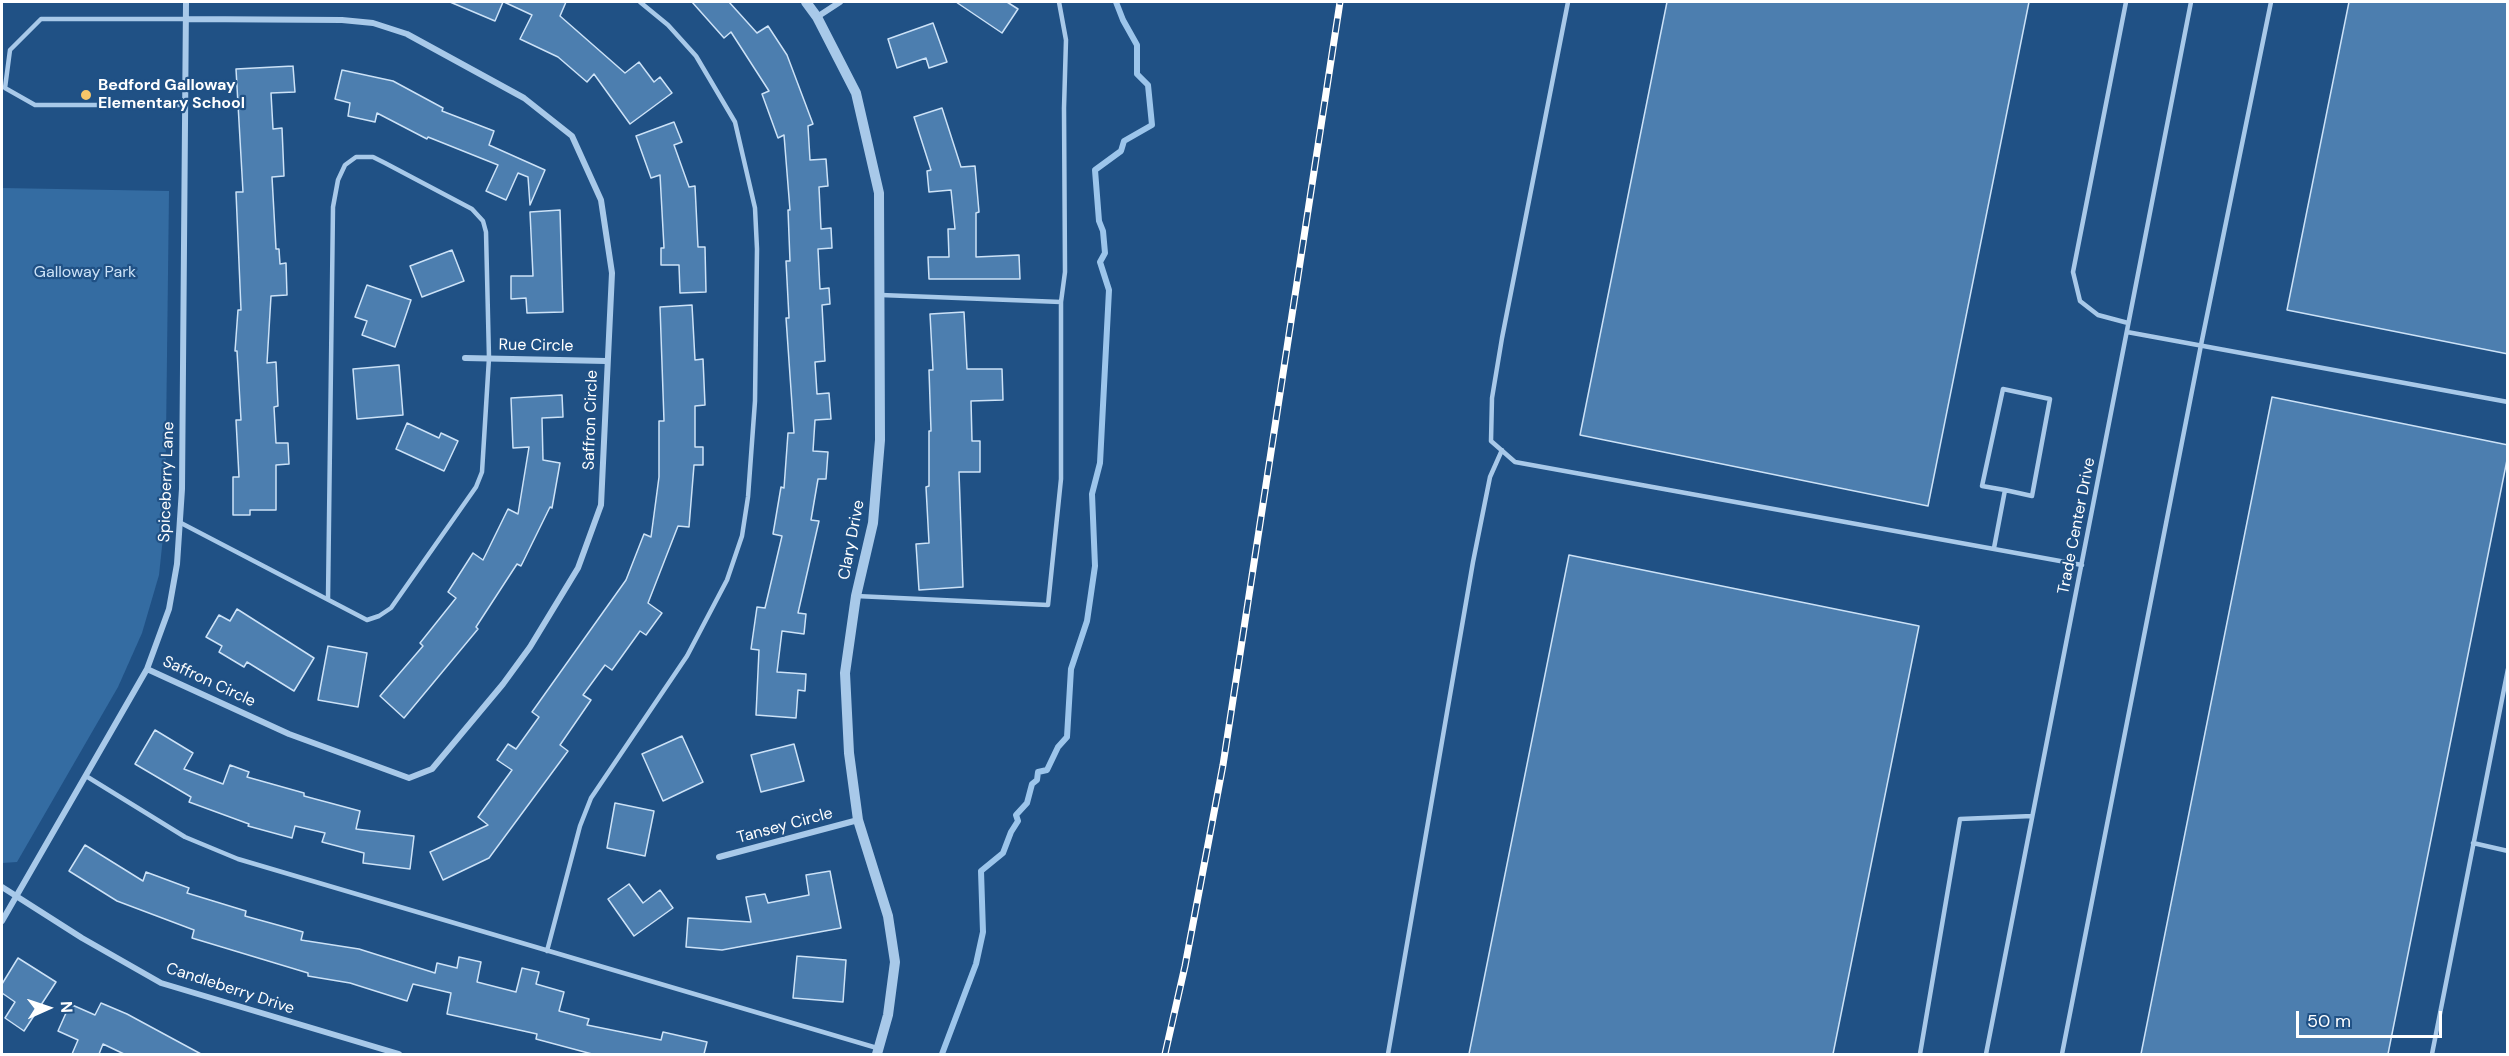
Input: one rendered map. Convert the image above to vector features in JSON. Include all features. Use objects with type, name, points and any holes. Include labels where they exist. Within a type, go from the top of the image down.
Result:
[{"type":"street","name":"Spiceberry Lane","points":[[2,921],[147,669],[169,609],[181,523],[186,2]]},
{"type":"street","name":"Clary Drive","points":[[806,2],[817,17],[856,93],[879,193],[880,440],[873,523],[856,596],[845,673],[849,753],[858,820],[888,916],[895,962],[888,1015],[878,1052]]},
{"type":"street","points":[[817,17],[840,2]]},
{"type":"street","name":"Saffron Circle","points":[[147,669],[289,734],[409,778],[432,769],[516,665],[578,568],[602,505],[606,361],[612,273],[601,200],[572,136],[524,98],[407,34],[373,23],[342,20],[186,19]]},
{"type":"street","name":"Rue Circle","points":[[465,358],[606,361]]},
{"type":"street","name":"Tansey Circle","points":[[719,857],[858,820]]},
{"type":"street","name":"Candleberry Drive","points":[[2,887],[161,983],[399,1054]]},
{"type":"lane","points":[[547,951],[580,826],[591,798],[687,656],[728,580],[742,536],[748,497],[755,390],[758,249],[755,208],[735,122],[696,56],[668,26],[640,2]]},
{"type":"lane","points":[[856,596],[1048,605],[1061,479],[1061,302],[1065,272],[1066,40],[1059,2]]},
{"type":"lane","points":[[1568,2],[1492,398],[1491,441],[1515,462],[2082,564]]},
{"type":"lane","points":[[2126,2],[2073,272],[2080,301],[2098,315],[2128,323]]},
{"type":"lane","name":"Trade Center Drive","points":[[1986,1054],[2191,2]]},
{"type":"lane","points":[[2062,1054],[2200,345],[2271,2]]},
{"type":"lane","points":[[185,105],[35,105],[5,88],[10,50],[41,19],[186,19]]},
{"type":"lane","points":[[181,523],[367,620],[391,608],[476,487],[482,472],[489,358],[486,232],[483,220],[472,209],[379,160],[373,157],[356,157],[345,165],[338,180],[333,207],[328,599]]},
{"type":"lane","points":[[881,295],[1061,302]]},
{"type":"lane","points":[[2127,332],[2508,402]]},
{"type":"lane","points":[[2003,389],[2050,399],[2032,496],[2006,490],[1982,486],[2003,389]]},
{"type":"lane","points":[[1388,1054],[1473,562],[1490,477],[1502,450]]},
{"type":"lane","points":[[1994,548],[2006,490]]},
{"type":"lane","points":[[2432,1054],[2508,669]]},
{"type":"lane","points":[[86,776],[185,837],[238,859],[878,1052]]},
{"type":"lane","points":[[1920,1054],[1960,819],[2032,816]]},
{"type":"lane","points":[[2473,843],[2508,851]]},
{"type":"green space","name":"Galloway Park","points":[[2,188],[169,191],[165,518],[159,575],[142,633],[118,687],[17,862],[2,863]]},
{"type":"building","points":[[450,2],[503,2],[495,21]]},
{"type":"building","points":[[504,2],[566,2],[560,16],[625,73],[639,62],[654,82],[660,77],[672,93],[630,124],[594,74],[587,82],[558,57],[520,39],[532,15]]},
{"type":"building","points":[[692,2],[729,2],[757,33],[768,26],[787,55],[813,124],[808,126],[810,160],[826,159],[828,186],[819,187],[821,229],[831,228],[832,248],[818,249],[820,289],[829,288],[830,304],[822,305],[825,361],[815,362],[817,394],[829,393],[831,419],[815,420],[813,451],[828,452],[826,479],[818,479],[811,520],[819,521],[798,613],[806,614],[804,634],[782,631],[777,672],[806,674],[805,691],[798,690],[796,718],[756,715],[759,650],[751,649],[757,607],[765,608],[782,536],[773,534],[781,487],[784,488],[788,433],[794,433],[786,318],[789,318],[786,261],[790,261],[788,210],[790,210],[784,135],[778,138],[762,94],[769,91],[731,32],[724,38]]},
{"type":"building","points":[[956,2],[1007,2],[1018,9],[1002,33]]},
{"type":"building","points":[[1667,2],[2029,2],[1928,506],[1580,435]]},
{"type":"building","points":[[2349,2],[2508,2],[2508,354],[2287,310]]},
{"type":"building","points":[[933,23],[947,62],[929,68],[926,58],[897,68],[888,39]]},
{"type":"building","points":[[293,66],[295,92],[271,93],[273,129],[282,128],[284,176],[272,177],[276,249],[279,249],[280,264],[286,263],[287,295],[271,296],[267,363],[276,362],[278,406],[274,407],[276,443],[288,443],[289,464],[276,465],[276,510],[250,510],[250,515],[233,515],[233,477],[239,477],[236,420],[241,420],[237,351],[235,351],[238,310],[241,310],[236,192],[243,192],[236,69]]},
{"type":"building","points":[[342,70],[393,81],[443,108],[442,111],[494,131],[489,145],[545,170],[530,205],[528,177],[518,173],[506,200],[486,191],[498,165],[428,137],[427,139],[377,113],[375,122],[348,116],[350,103],[335,99]]},
{"type":"building","points":[[942,108],[961,167],[975,166],[979,212],[976,213],[976,257],[1019,255],[1020,279],[929,279],[928,257],[949,257],[948,229],[955,229],[951,190],[929,192],[927,171],[931,170],[914,117]]},
{"type":"building","points":[[674,122],[682,142],[674,145],[689,187],[695,186],[698,247],[705,247],[706,292],[680,293],[679,265],[661,265],[661,248],[664,248],[660,175],[651,178],[636,136]]},
{"type":"building","points":[[560,210],[563,312],[527,313],[526,298],[511,299],[511,276],[533,276],[530,212]]},
{"type":"building","points":[[452,250],[464,281],[422,297],[410,266]]},
{"type":"building","points":[[367,285],[411,300],[395,347],[362,335],[367,321],[355,317]]},
{"type":"building","points":[[692,305],[695,360],[703,359],[705,405],[695,406],[695,447],[703,447],[703,465],[694,465],[689,527],[678,526],[648,603],[662,613],[646,635],[640,631],[612,670],[605,665],[583,695],[591,700],[560,745],[568,751],[489,858],[443,880],[430,852],[488,825],[478,817],[512,770],[497,760],[508,744],[516,749],[539,717],[532,712],[626,580],[644,534],[651,537],[659,477],[659,421],[664,421],[660,307]]},
{"type":"building","points":[[964,312],[967,369],[1002,369],[1003,400],[971,401],[972,441],[980,441],[980,472],[959,472],[963,587],[919,590],[916,544],[929,543],[926,487],[929,486],[929,431],[931,431],[929,370],[933,370],[930,314]]},
{"type":"building","points":[[399,365],[403,415],[357,419],[353,369]]},
{"type":"building","points":[[562,395],[563,417],[542,418],[543,460],[560,463],[552,508],[550,507],[521,566],[517,564],[476,627],[478,629],[404,718],[380,696],[423,646],[420,643],[456,598],[448,592],[473,553],[483,560],[508,509],[518,514],[529,447],[513,448],[511,398]]},
{"type":"building","points":[[2272,397],[2508,445],[2508,455],[2388,1054],[2141,1054]]},
{"type":"building","points":[[407,423],[439,438],[441,433],[458,441],[444,471],[396,449]]},
{"type":"building","points":[[1569,555],[1919,626],[1833,1054],[1469,1054]]},
{"type":"building","points":[[237,609],[314,658],[294,691],[247,662],[244,667],[219,652],[222,646],[206,637],[219,615],[230,621]]},
{"type":"building","points":[[328,646],[367,653],[358,707],[318,700]]},
{"type":"building","points":[[155,730],[193,753],[184,769],[223,784],[230,765],[249,772],[247,777],[360,811],[356,829],[414,836],[410,869],[363,863],[364,853],[322,842],[325,833],[295,826],[292,838],[248,826],[249,824],[189,802],[191,797],[135,764]]},
{"type":"building","points":[[682,736],[703,782],[663,801],[642,754]]},
{"type":"building","points":[[794,744],[804,781],[761,792],[751,755]]},
{"type":"building","points":[[615,803],[654,811],[645,856],[607,848]]},
{"type":"building","points":[[85,845],[143,881],[146,872],[189,888],[187,893],[246,911],[245,916],[303,932],[301,940],[359,949],[435,973],[437,963],[457,968],[459,957],[481,962],[477,982],[516,992],[522,968],[539,972],[536,984],[564,992],[559,1011],[589,1019],[587,1025],[661,1040],[663,1032],[707,1042],[704,1054],[592,1054],[536,1039],[537,1034],[447,1014],[451,993],[413,984],[407,1001],[350,983],[308,976],[308,973],[192,938],[194,930],[117,901],[69,871]]},
{"type":"building","points":[[830,871],[841,928],[722,950],[686,947],[688,918],[751,922],[746,897],[765,894],[768,903],[809,895],[806,875]]},
{"type":"building","points":[[629,884],[643,903],[660,890],[673,908],[634,936],[608,899]]},
{"type":"building","points":[[797,956],[846,960],[843,1002],[793,998]]},
{"type":"building","points":[[18,958],[56,982],[24,1031],[5,1018],[15,1002],[2,993],[2,984]]},
{"type":"building","points":[[101,1003],[127,1014],[201,1054],[124,1054],[103,1044],[99,1054],[72,1054],[78,1040],[58,1031],[70,1004],[95,1015]]},
{"type":"waterway","points":[[942,1054],[976,964],[983,932],[981,871],[1003,853],[1018,821],[1016,815],[1027,803],[1038,772],[1047,770],[1058,747],[1067,737],[1071,669],[1087,621],[1095,566],[1092,494],[1100,463],[1109,290],[1100,262],[1105,253],[1103,231],[1099,221],[1095,170],[1121,151],[1124,141],[1152,125],[1148,85],[1137,74],[1137,45],[1116,2]]},
{"type":"railway","points":[[1165,1054],[1185,966],[1223,765],[1340,2]]},
{"type":"place","name":"Bedford Galloway Elementary School","points":[[86,95]]}]
